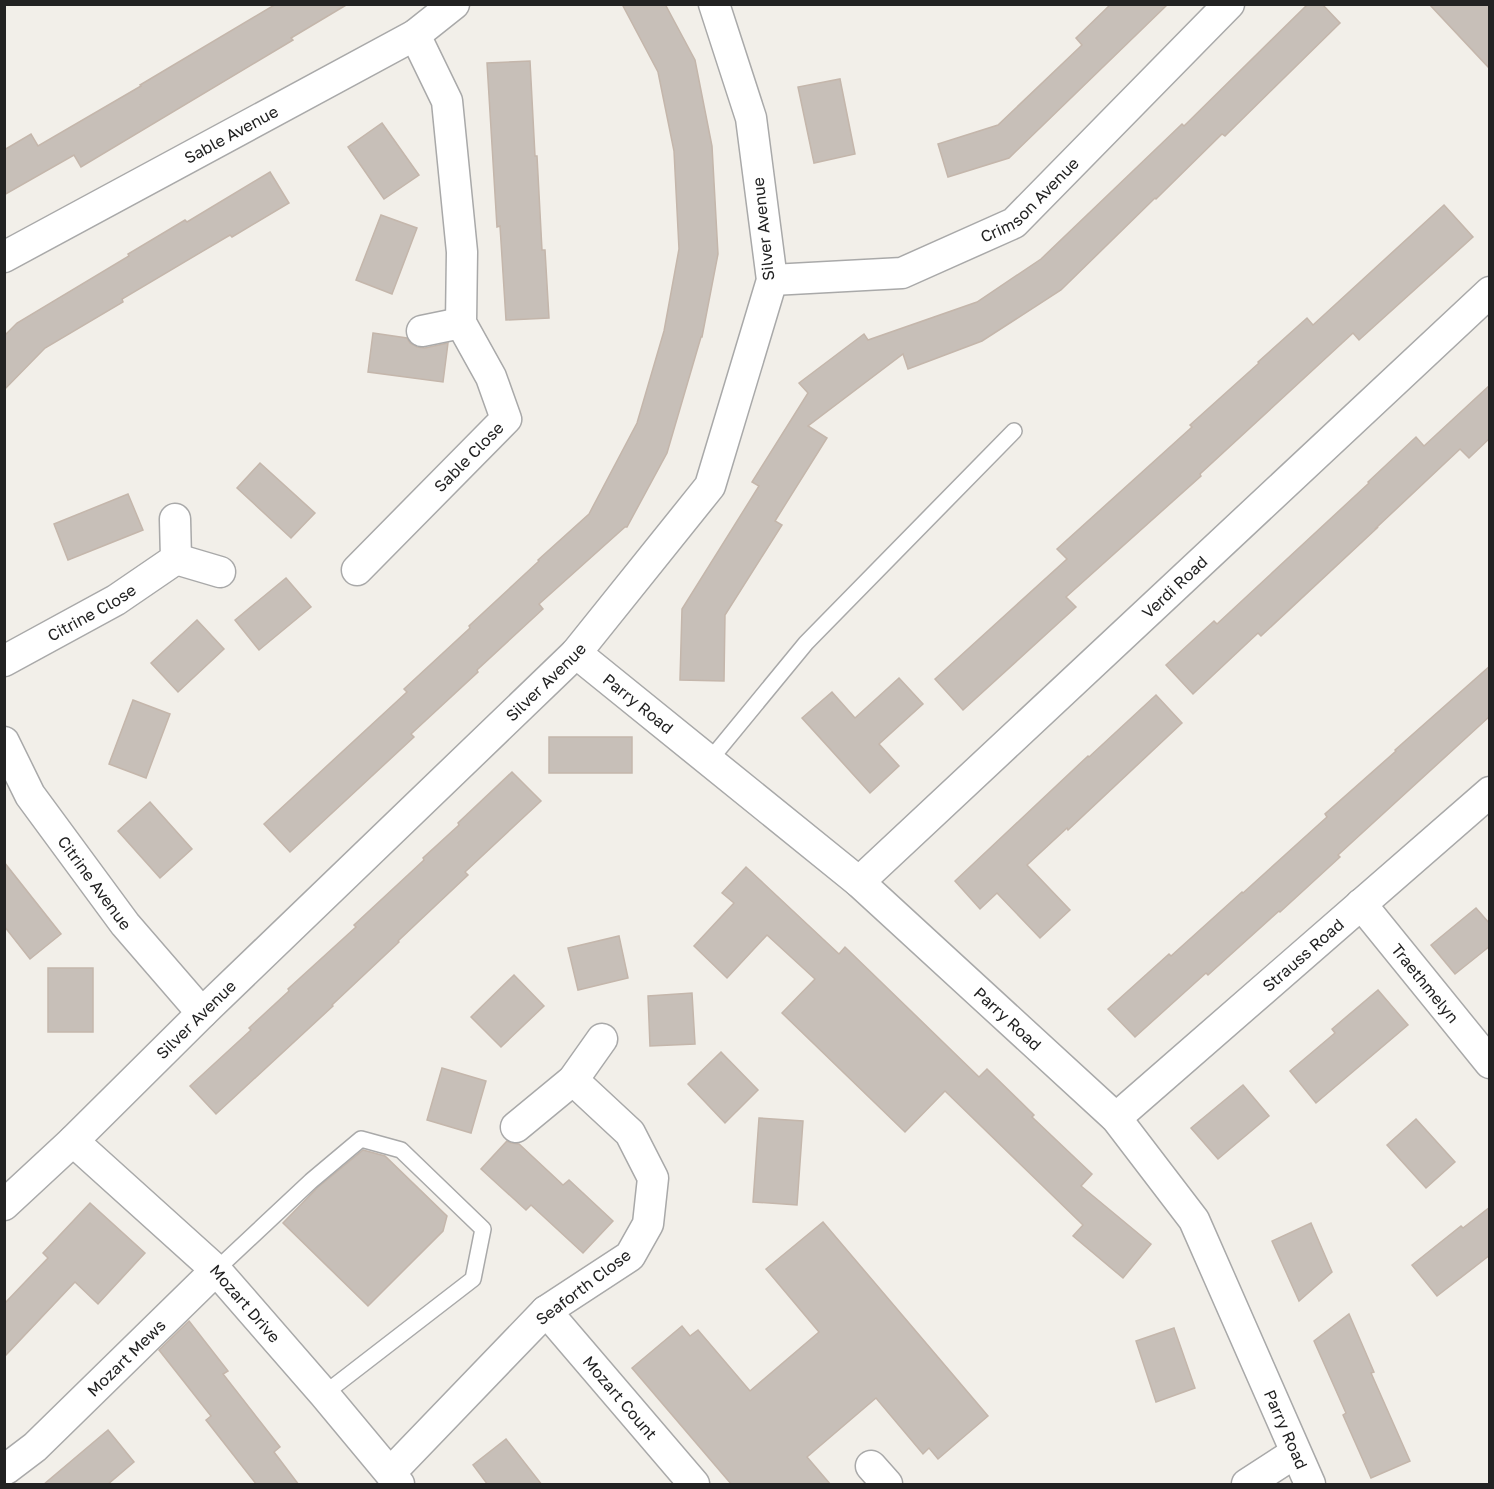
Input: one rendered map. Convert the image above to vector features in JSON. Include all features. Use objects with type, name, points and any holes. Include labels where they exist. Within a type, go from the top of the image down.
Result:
[{"type":"street","name":"Sable Avenue","points":[[4,257],[415,35],[454,4]]},
{"type":"street","name":"Silver Avenue","points":[[4,1205],[73,1141],[202,1013],[576,653],[710,486],[771,280],[751,118],[714,4]]},
{"type":"street","name":"Crimson Avenue","points":[[771,280],[902,273],[1014,223],[1229,4]]},
{"type":"street","name":"Sable Close","points":[[357,570],[506,419],[491,377],[461,323],[462,252],[447,101],[415,35]]},
{"type":"street","name":"Verdi Road","points":[[859,882],[1490,292]]},
{"type":"street","points":[[422,331],[461,323]]},
{"type":"street","points":[[175,519],[176,559],[220,572]]},
{"type":"street","name":"Citrine Close","points":[[4,661],[117,600],[176,559]]},
{"type":"street","name":"Parry Road","points":[[576,653],[859,882],[1116,1118],[1194,1220],[1310,1485]]},
{"type":"street","name":"Citrine Avenue","points":[[4,742],[30,795],[125,924],[202,1013]]},
{"type":"street","name":"Strauss Road","points":[[1116,1118],[1490,792]]},
{"type":"street","name":"Traethmelyn","points":[[1361,904],[1490,1063]]},
{"type":"street","points":[[516,1127],[573,1080],[602,1039]]},
{"type":"street","name":"Seaforth Close","points":[[395,1478],[546,1311],[630,1256],[648,1224],[653,1178],[630,1133],[573,1080]]},
{"type":"street","name":"Mozart Drive","points":[[73,1141],[216,1270],[395,1478]]},
{"type":"street","name":"Mozart Mews","points":[[6,1469],[44,1455],[216,1270]]},
{"type":"street","name":"Mozart Count","points":[[546,1311],[694,1485]]},
{"type":"street","points":[[1247,1485],[1295,1454]]},
{"type":"lane","points":[[709,761],[806,643],[1014,431]]},
{"type":"lane","points":[[216,1270],[311,1181],[361,1139],[401,1150],[483,1230],[473,1279],[324,1394]]},
{"type":"building","points":[[276,4],[348,4],[291,38],[293,40],[81,167],[74,155],[4,195],[4,150],[31,134],[38,146]]},
{"type":"building","points":[[622,4],[665,4],[695,60],[712,146],[718,254],[702,337],[667,453],[627,527],[539,604],[543,609],[411,734],[414,737],[290,852],[264,824],[407,692],[404,689],[589,514],[637,423],[664,331],[679,249],[674,151],[658,72]]},
{"type":"building","points":[[1111,4],[1168,4],[1009,158],[948,177],[938,144],[998,125],[1082,45],[1076,38]]},
{"type":"building","points":[[1308,4],[1322,4],[1340,23],[1225,136],[1222,134],[1061,290],[982,341],[908,369],[903,354],[808,426],[827,438],[775,521],[782,525],[725,615],[724,681],[680,680],[682,609],[759,486],[752,482],[808,393],[799,383],[864,334],[868,340],[977,302],[1041,259],[1182,124],[1184,126]]},
{"type":"building","points":[[1429,4],[1490,4],[1490,69]]},
{"type":"building","points":[[530,61],[535,156],[537,156],[542,250],[545,250],[549,318],[506,320],[500,226],[497,227],[487,63]]},
{"type":"building","points":[[840,79],[855,154],[814,163],[798,87]]},
{"type":"building","points":[[382,123],[419,175],[384,199],[348,147]]},
{"type":"building","points":[[270,172],[289,203],[122,299],[123,302],[45,348],[4,390],[4,336],[17,323],[129,256],[128,254]]},
{"type":"building","points":[[1444,205],[1473,237],[1359,340],[1353,333],[1200,474],[1201,476],[1066,597],[1076,607],[963,710],[935,679],[1067,559],[1057,549],[1192,427],[1190,425],[1307,318],[1313,325]]},
{"type":"building","points":[[381,215],[417,228],[392,294],[356,280]]},
{"type":"building","points":[[373,333],[407,338],[417,347],[425,348],[448,343],[443,382],[368,372]]},
{"type":"building","points":[[1490,385],[1490,438],[1469,458],[1460,449],[1261,636],[1258,633],[1193,694],[1166,665],[1214,621],[1217,624],[1416,437],[1424,446]]},
{"type":"building","points":[[260,463],[315,513],[291,538],[237,488]]},
{"type":"building","points":[[128,494],[143,530],[68,560],[54,524]]},
{"type":"building","points":[[286,578],[311,607],[259,650],[235,620]]},
{"type":"building","points":[[197,620],[224,649],[178,692],[151,663]]},
{"type":"building","points":[[1490,666],[1490,716],[1338,855],[1340,857],[1280,912],[1208,975],[1206,973],[1135,1037],[1108,1009],[1169,954],[1171,956],[1243,893],[1327,817],[1325,814]]},
{"type":"building","points":[[899,678],[923,704],[879,744],[899,766],[870,793],[802,718],[832,692],[855,718]]},
{"type":"building","points":[[1156,695],[1182,723],[1068,830],[1067,828],[1027,865],[1070,910],[1040,938],[997,893],[980,909],[955,881]]},
{"type":"building","points":[[133,700],[170,714],[146,778],[109,764]]},
{"type":"building","points":[[549,737],[632,737],[632,773],[549,773]]},
{"type":"building","points":[[512,772],[541,801],[465,872],[468,875],[333,1006],[216,1114],[190,1086],[251,1030],[249,1028],[289,991],[288,989],[356,927],[354,925],[424,860],[423,858],[459,825],[458,823]]},
{"type":"building","points":[[150,802],[192,849],[160,878],[118,831]]},
{"type":"building","points":[[4,862],[61,934],[30,959],[4,926]]},
{"type":"building","points":[[746,867],[839,954],[845,947],[979,1077],[987,1069],[1034,1115],[1032,1117],[1092,1174],[1081,1186],[1151,1244],[1123,1278],[1073,1236],[1083,1225],[945,1091],[905,1132],[782,1013],[815,979],[767,935],[727,978],[694,946],[734,903],[722,893]]},
{"type":"building","points":[[1476,908],[1490,924],[1490,946],[1455,974],[1431,945]]},
{"type":"building","points":[[619,936],[628,978],[578,990],[568,948]]},
{"type":"building","points":[[48,968],[93,968],[93,1032],[48,1032]]},
{"type":"building","points":[[514,975],[544,1006],[501,1047],[471,1017]]},
{"type":"building","points":[[1378,990],[1408,1025],[1316,1103],[1290,1071],[1335,1033],[1332,1029]]},
{"type":"building","points":[[692,993],[695,1044],[650,1046],[648,996]]},
{"type":"building","points":[[721,1052],[758,1090],[725,1123],[688,1084]]},
{"type":"building","points":[[442,1068],[486,1081],[471,1133],[427,1120]]},
{"type":"building","points":[[1243,1085],[1269,1116],[1218,1159],[1191,1128]]},
{"type":"building","points":[[759,1118],[803,1121],[797,1205],[753,1202]]},
{"type":"building","points":[[1416,1119],[1455,1162],[1426,1188],[1387,1145]]},
{"type":"building","points":[[507,1141],[519,1144],[563,1185],[569,1180],[613,1221],[583,1253],[531,1205],[526,1210],[481,1169]]},
{"type":"building","points":[[363,1150],[385,1156],[447,1216],[443,1231],[368,1306],[283,1223],[317,1188]]},
{"type":"building","points":[[90,1203],[145,1253],[98,1304],[75,1282],[4,1357],[4,1304],[48,1258],[43,1253]]},
{"type":"building","points":[[1490,1207],[1490,1255],[1437,1296],[1412,1265],[1461,1226],[1463,1228]]},
{"type":"building","points":[[823,1222],[988,1416],[938,1459],[929,1448],[923,1454],[876,1398],[807,1457],[831,1485],[732,1485],[632,1368],[682,1326],[690,1336],[698,1330],[750,1391],[819,1332],[766,1269]]},
{"type":"building","points":[[1311,1223],[1332,1272],[1299,1301],[1272,1241]]},
{"type":"building","points":[[1349,1314],[1374,1372],[1371,1373],[1410,1461],[1371,1478],[1343,1415],[1346,1413],[1314,1341]]},
{"type":"building","points":[[189,1321],[228,1371],[223,1374],[280,1447],[274,1452],[299,1485],[257,1485],[206,1420],[211,1416],[159,1350]]},
{"type":"building","points":[[1174,1328],[1195,1388],[1156,1402],[1136,1341]]},
{"type":"building","points":[[108,1430],[134,1462],[107,1485],[43,1485]]},
{"type":"building","points":[[506,1439],[542,1485],[488,1485],[473,1465]]}]
